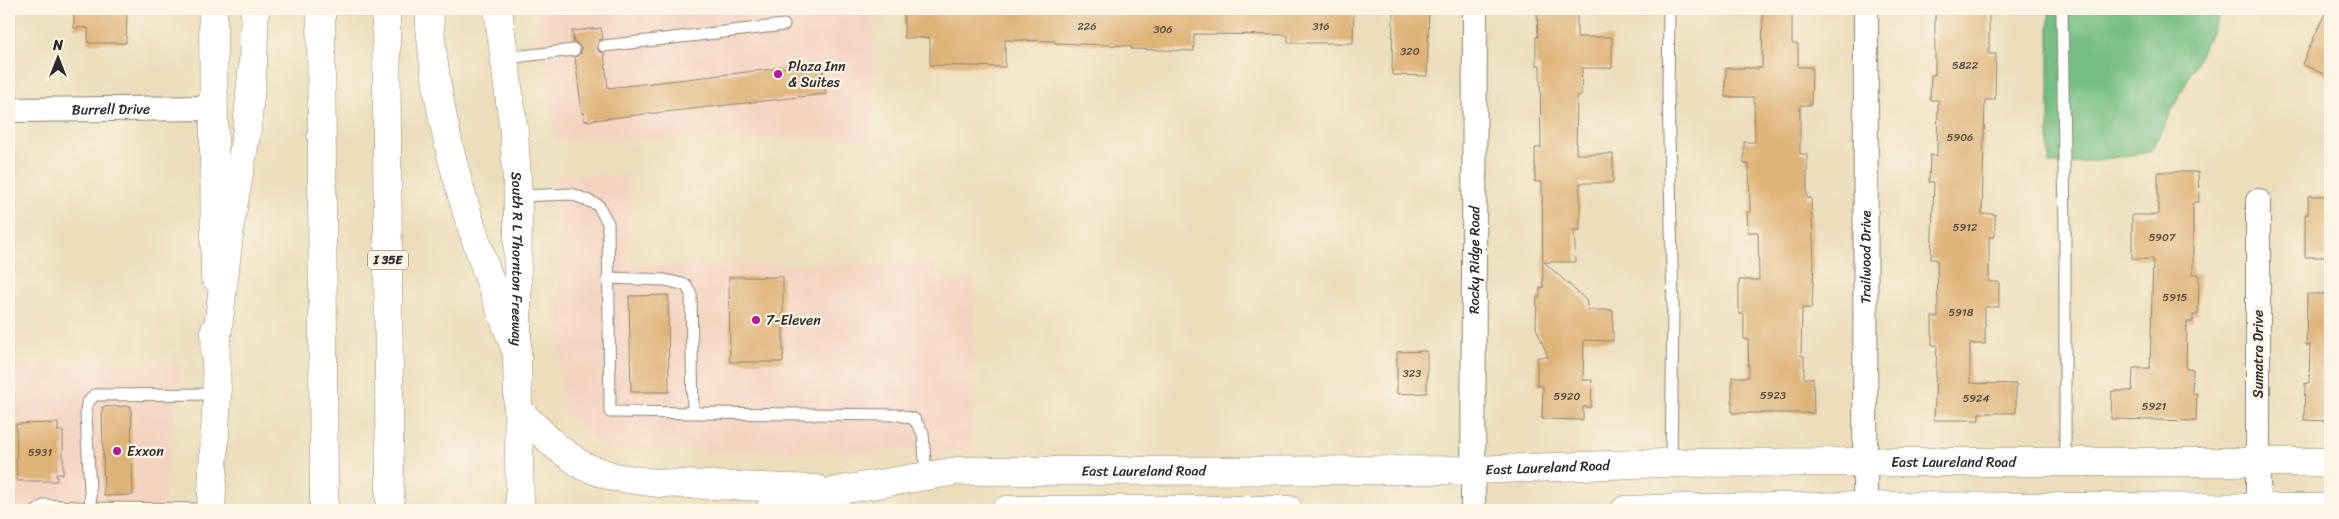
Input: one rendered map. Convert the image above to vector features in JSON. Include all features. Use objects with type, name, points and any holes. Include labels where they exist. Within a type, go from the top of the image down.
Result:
[{"type":"main road","points":[[211,510],[217,394],[215,353],[213,9]]},
{"type":"main road","points":[[215,353],[231,219],[247,129],[253,62],[255,9]]},
{"type":"main road","points":[[321,9],[324,510]]},
{"type":"main road","name":"I 35E","points":[[386,9],[390,510]]},
{"type":"main road","points":[[429,9],[434,75],[454,169],[478,252],[517,353]]},
{"type":"main road","name":"South R L Thornton Freeway","points":[[498,9],[514,132],[518,196],[517,353],[520,510]]},
{"type":"main road","points":[[518,411],[540,434],[583,466],[614,477],[657,483],[841,490]]},
{"type":"main road","name":"East Laureland Road","points":[[770,510],[841,490],[958,471],[1474,470],[1672,463],[2330,462]]},
{"type":"main road","points":[[1624,510],[1865,506],[2330,508]]},
{"type":"main road","points":[[1006,510],[1289,510]]},
{"type":"street","name":"Rocky Ridge Road","points":[[1473,510],[1475,9]]},
{"type":"street","name":"Trailwood Drive","points":[[1865,506],[1867,462],[1866,9]]},
{"type":"street","name":"Burrell Drive","points":[[9,110],[214,108]]},
{"type":"street","name":"Sumatra Drive","points":[[2258,201],[2258,508]]},
{"type":"lane","points":[[1669,9],[1668,92],[1673,309],[1672,463]]},
{"type":"lane","points":[[2062,9],[2065,235],[2065,462]]},
{"type":"lane","points":[[604,46],[784,25]]},
{"type":"lane","points":[[505,58],[574,50]]},
{"type":"lane","points":[[518,196],[572,194],[598,205],[608,223],[610,412],[899,415],[914,419],[923,433],[926,476]]},
{"type":"lane","points":[[608,278],[665,280],[686,285],[691,294],[693,413]]},
{"type":"lane","points":[[91,509],[86,414],[87,404],[94,395],[217,394]]},
{"type":"lane","points":[[38,510],[45,505],[91,509],[211,510]]},
{"type":"shaded area","points":[[535,9],[873,9],[873,139],[556,140]]},
{"type":"shaded area","points":[[557,175],[627,175],[628,266],[934,264],[935,280],[974,279],[974,452],[607,449],[561,410]]},
{"type":"shaded area","points":[[180,363],[163,510],[9,510],[9,364]]},
{"type":"green space","points":[[2049,9],[2223,9],[2151,152],[2078,163],[2049,164]]},
{"type":"building","points":[[74,9],[127,9],[126,43],[88,43],[88,28],[74,28]]},
{"type":"building","points":[[904,9],[1354,9],[1353,43],[1288,43],[1288,35],[1194,34],[1194,51],[1131,49],[1131,46],[1055,43],[1055,41],[1005,40],[1005,67],[930,65],[930,38],[904,38]]},
{"type":"building","points":[[1393,9],[1429,9],[1427,76],[1392,75]]},
{"type":"building","points":[[1537,9],[1577,9],[1577,37],[1612,37],[1612,68],[1582,68],[1581,96],[1577,96],[1576,154],[1613,154],[1613,183],[1580,183],[1580,230],[1574,230],[1576,262],[1544,262],[1586,300],[1588,310],[1613,310],[1613,341],[1584,340],[1583,380],[1592,380],[1591,407],[1583,407],[1583,420],[1542,419],[1543,386],[1537,385],[1537,357],[1548,357],[1536,328],[1537,297],[1540,297],[1540,288],[1543,288],[1542,182],[1535,182],[1535,148],[1541,148],[1540,65],[1536,65]]},
{"type":"building","points":[[1763,9],[1792,9],[1792,44],[1798,44],[1798,67],[1812,67],[1811,105],[1800,105],[1800,154],[1807,154],[1807,198],[1811,198],[1814,262],[1812,308],[1802,308],[1801,356],[1804,356],[1804,378],[1813,378],[1814,413],[1732,413],[1732,377],[1749,377],[1748,339],[1744,339],[1744,314],[1739,314],[1739,280],[1759,280],[1758,232],[1748,232],[1747,212],[1750,212],[1749,164],[1744,164],[1744,142],[1755,142],[1754,97],[1725,97],[1726,68],[1762,68]]},
{"type":"building","points":[[1935,9],[1989,9],[1989,54],[1996,54],[1995,100],[1985,100],[1982,214],[1995,214],[1995,237],[1989,237],[1989,282],[1999,282],[1999,307],[1985,307],[1985,344],[1970,344],[1970,383],[2016,384],[2016,413],[1979,413],[1979,420],[1934,420],[1937,345],[1932,345],[1932,317],[1938,317],[1937,259],[1931,259],[1934,182],[1929,182],[1930,155],[1937,156],[1938,100],[1930,100],[1931,75],[1935,75]]},
{"type":"building","points":[[2327,9],[2330,9],[2330,77],[2302,64]]},
{"type":"building","name":"Plaza Inn & Suites","points":[[601,28],[603,39],[599,40],[597,46],[598,51],[604,53],[608,88],[800,66],[801,71],[822,68],[826,94],[584,121],[575,57],[581,53],[581,49],[577,43],[574,43],[572,31]]},
{"type":"building","points":[[2158,172],[2198,172],[2199,202],[2193,202],[2193,274],[2199,274],[2198,315],[2193,315],[2193,322],[2187,322],[2186,369],[2193,369],[2192,393],[2197,393],[2196,421],[2111,419],[2112,391],[2132,391],[2133,368],[2150,368],[2153,259],[2132,259],[2132,215],[2158,215]]},
{"type":"building","points":[[2308,196],[2330,196],[2330,257],[2305,257],[2305,214],[2308,214]]},
{"type":"building","name":"7-Eleven","points":[[729,277],[783,277],[783,362],[730,362]]},
{"type":"building","points":[[2307,294],[2330,294],[2330,421],[2304,420],[2305,383],[2309,383],[2310,345],[2306,345]]},
{"type":"building","points":[[668,295],[669,392],[631,392],[629,296]]},
{"type":"building","points":[[1427,351],[1427,393],[1397,394],[1397,352]]},
{"type":"building","name":"Exxon","points":[[131,406],[133,495],[104,496],[102,407]]},
{"type":"building","points":[[58,423],[58,431],[63,431],[63,474],[56,474],[57,481],[17,481],[16,424]]},
{"type":"place","name":"Plaza Inn & Suites","points":[[778,74]]},
{"type":"place","name":"7-Eleven","points":[[756,320]]},
{"type":"place","name":"Exxon","points":[[117,451]]}]
